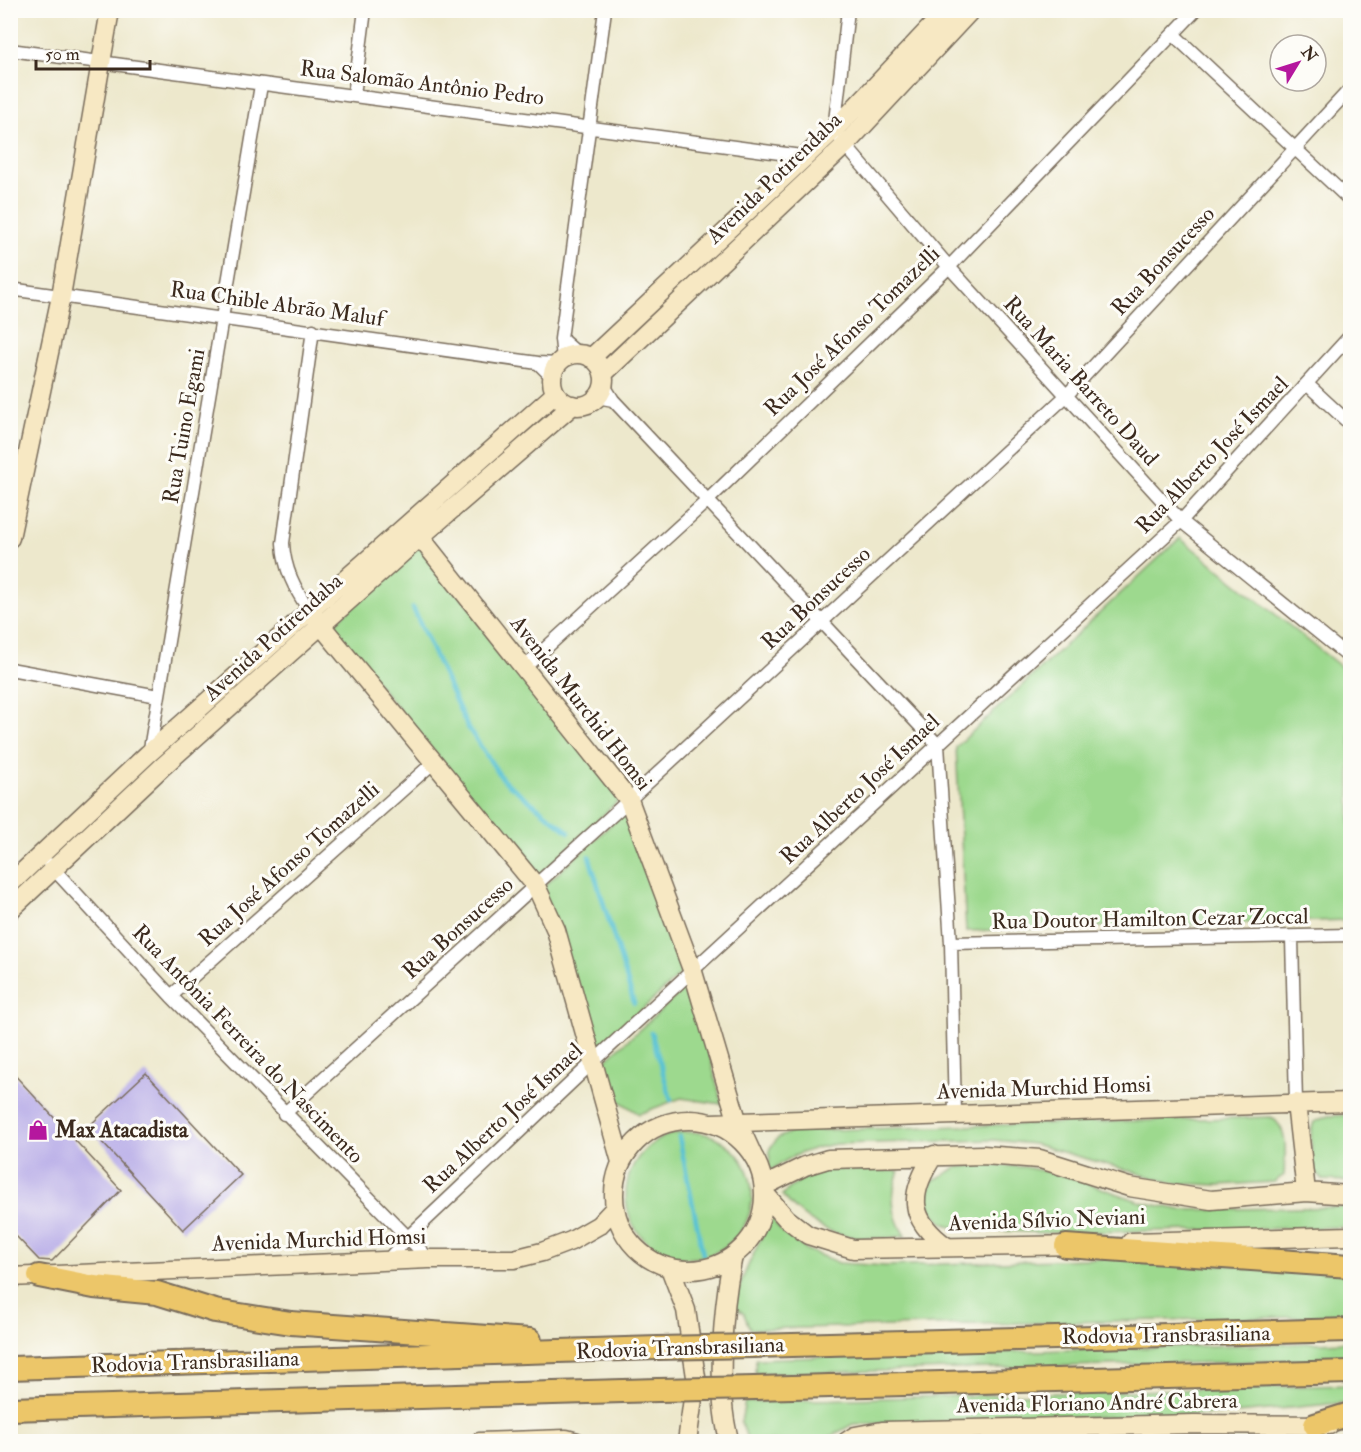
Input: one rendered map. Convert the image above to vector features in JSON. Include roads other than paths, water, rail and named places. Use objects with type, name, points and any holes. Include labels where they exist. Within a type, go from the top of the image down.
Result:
[{"type":"highway","points":[[1066,1246],[1350,1266]]},
{"type":"highway","points":[[39,1276],[94,1287],[157,1293],[215,1311],[291,1323],[544,1341],[555,1351]]},
{"type":"highway","name":"Rodovia Transbrasiliana","points":[[10,1368],[658,1347],[1350,1330]]},
{"type":"highway","name":"Rodovia Transbrasiliana","points":[[10,1409],[1350,1372]]},
{"type":"highway","points":[[1313,1433],[1350,1413]]},
{"type":"main road","points":[[10,537],[61,296],[110,10]]},
{"type":"main road","name":"Avenida Potirendaba","points":[[604,389],[828,162],[839,138],[947,10]]},
{"type":"main road","name":"Avenida Potirendaba","points":[[10,910],[47,862],[148,754],[309,610],[566,367],[807,156],[839,138],[971,10]]},
{"type":"main road","points":[[566,367],[604,389],[586,404],[573,405],[563,401],[566,367]]},
{"type":"main road","name":"Avenida Potirendaba","points":[[10,884],[47,862],[161,768],[420,537],[573,405]]},
{"type":"main road","name":"Avenida Murchid Homsi","points":[[420,537],[629,800],[693,972],[738,1123],[753,1155]]},
{"type":"main road","points":[[309,610],[536,886],[556,930],[621,1162]]},
{"type":"main road","name":"Avenida Murchid Homsi","points":[[711,1123],[1350,1102]]},
{"type":"main road","points":[[1296,1104],[1306,1192]]},
{"type":"main road","points":[[688,1119],[711,1123],[732,1133],[753,1155],[764,1190],[757,1229],[733,1257],[722,1263],[696,1270],[670,1268],[638,1250],[623,1231],[615,1208],[614,1193],[621,1162],[634,1143],[664,1124],[688,1119]]},
{"type":"main road","points":[[934,1155],[919,1177],[915,1197],[918,1217],[929,1234],[947,1247]]},
{"type":"main road","points":[[764,1190],[805,1166],[828,1160],[934,1155],[1040,1159],[1129,1187],[1211,1200],[1306,1192],[1350,1195]]},
{"type":"main road","name":"Avenida Sílvio Neviani","points":[[764,1190],[793,1224],[808,1235],[826,1243],[854,1249],[1066,1246],[1182,1239],[1350,1236]]},
{"type":"main road","name":"Avenida Murchid Homsi","points":[[10,1277],[429,1259],[514,1259],[571,1241],[599,1225],[615,1208]]},
{"type":"main road","points":[[730,1442],[727,1432],[723,1363],[724,1304],[733,1257]]},
{"type":"main road","points":[[670,1268],[686,1310],[696,1377],[687,1442]]},
{"type":"main road","name":"Avenida Floriano André Cabrera","points":[[846,1442],[855,1436],[882,1431],[1194,1424],[1313,1433],[1350,1425]]},
{"type":"main road","points":[[478,1442],[566,1439],[576,1442]]},
{"type":"street","points":[[354,94],[365,10]]},
{"type":"street","points":[[566,367],[561,339],[605,10]]},
{"type":"street","points":[[839,138],[848,10]]},
{"type":"street","name":"Rua José Afonso Tomazelli","points":[[524,668],[708,500],[949,267],[1174,36],[1196,10]]},
{"type":"street","points":[[1174,36],[1297,148],[1350,200]]},
{"type":"street","name":"Rua Salomão Antônio Pedro","points":[[10,50],[261,85],[354,94],[589,126],[807,156],[828,162]]},
{"type":"street","name":"Rua Tuino Egami","points":[[148,754],[224,317],[261,85]]},
{"type":"street","name":"Rua Bonsucesso","points":[[284,1114],[536,886],[1066,396],[1350,89]]},
{"type":"street","name":"Rua Maria Barreto Daud","points":[[839,138],[949,267],[1181,521],[1350,658]]},
{"type":"street","name":"Rua Chible Abrão Maluf","points":[[10,289],[224,317],[566,367]]},
{"type":"street","points":[[309,610],[297,592],[286,566],[283,543],[313,330]]},
{"type":"street","name":"Rua Alberto José Ismael","points":[[387,1261],[407,1238],[593,1062],[1181,521],[1308,385],[1350,336]]},
{"type":"street","points":[[1308,385],[1350,424]]},
{"type":"street","points":[[604,389],[938,745],[951,943],[956,1114]]},
{"type":"street","points":[[10,669],[158,696]]},
{"type":"street","points":[[148,754],[161,768]]},
{"type":"street","name":"Rua José Afonso Tomazelli","points":[[171,996],[434,762]]},
{"type":"street","name":"Rua Antônia Ferreira do Nascimento","points":[[47,862],[284,1114],[429,1259]]},
{"type":"street","name":"Rua Doutor Hamilton Cezar Zoccal","points":[[951,943],[1292,938],[1350,935]]},
{"type":"street","points":[[1292,938],[1296,1104]]},
{"type":"waterway","points":[[413,608],[467,726],[503,780],[569,832]]},
{"type":"waterway","points":[[589,856],[634,1003]]},
{"type":"waterway","points":[[651,1032],[671,1100]]},
{"type":"waterway","points":[[679,1137],[703,1254]]},
{"type":"place","name":"Max Atacadista","points":[[38,1130]]}]
